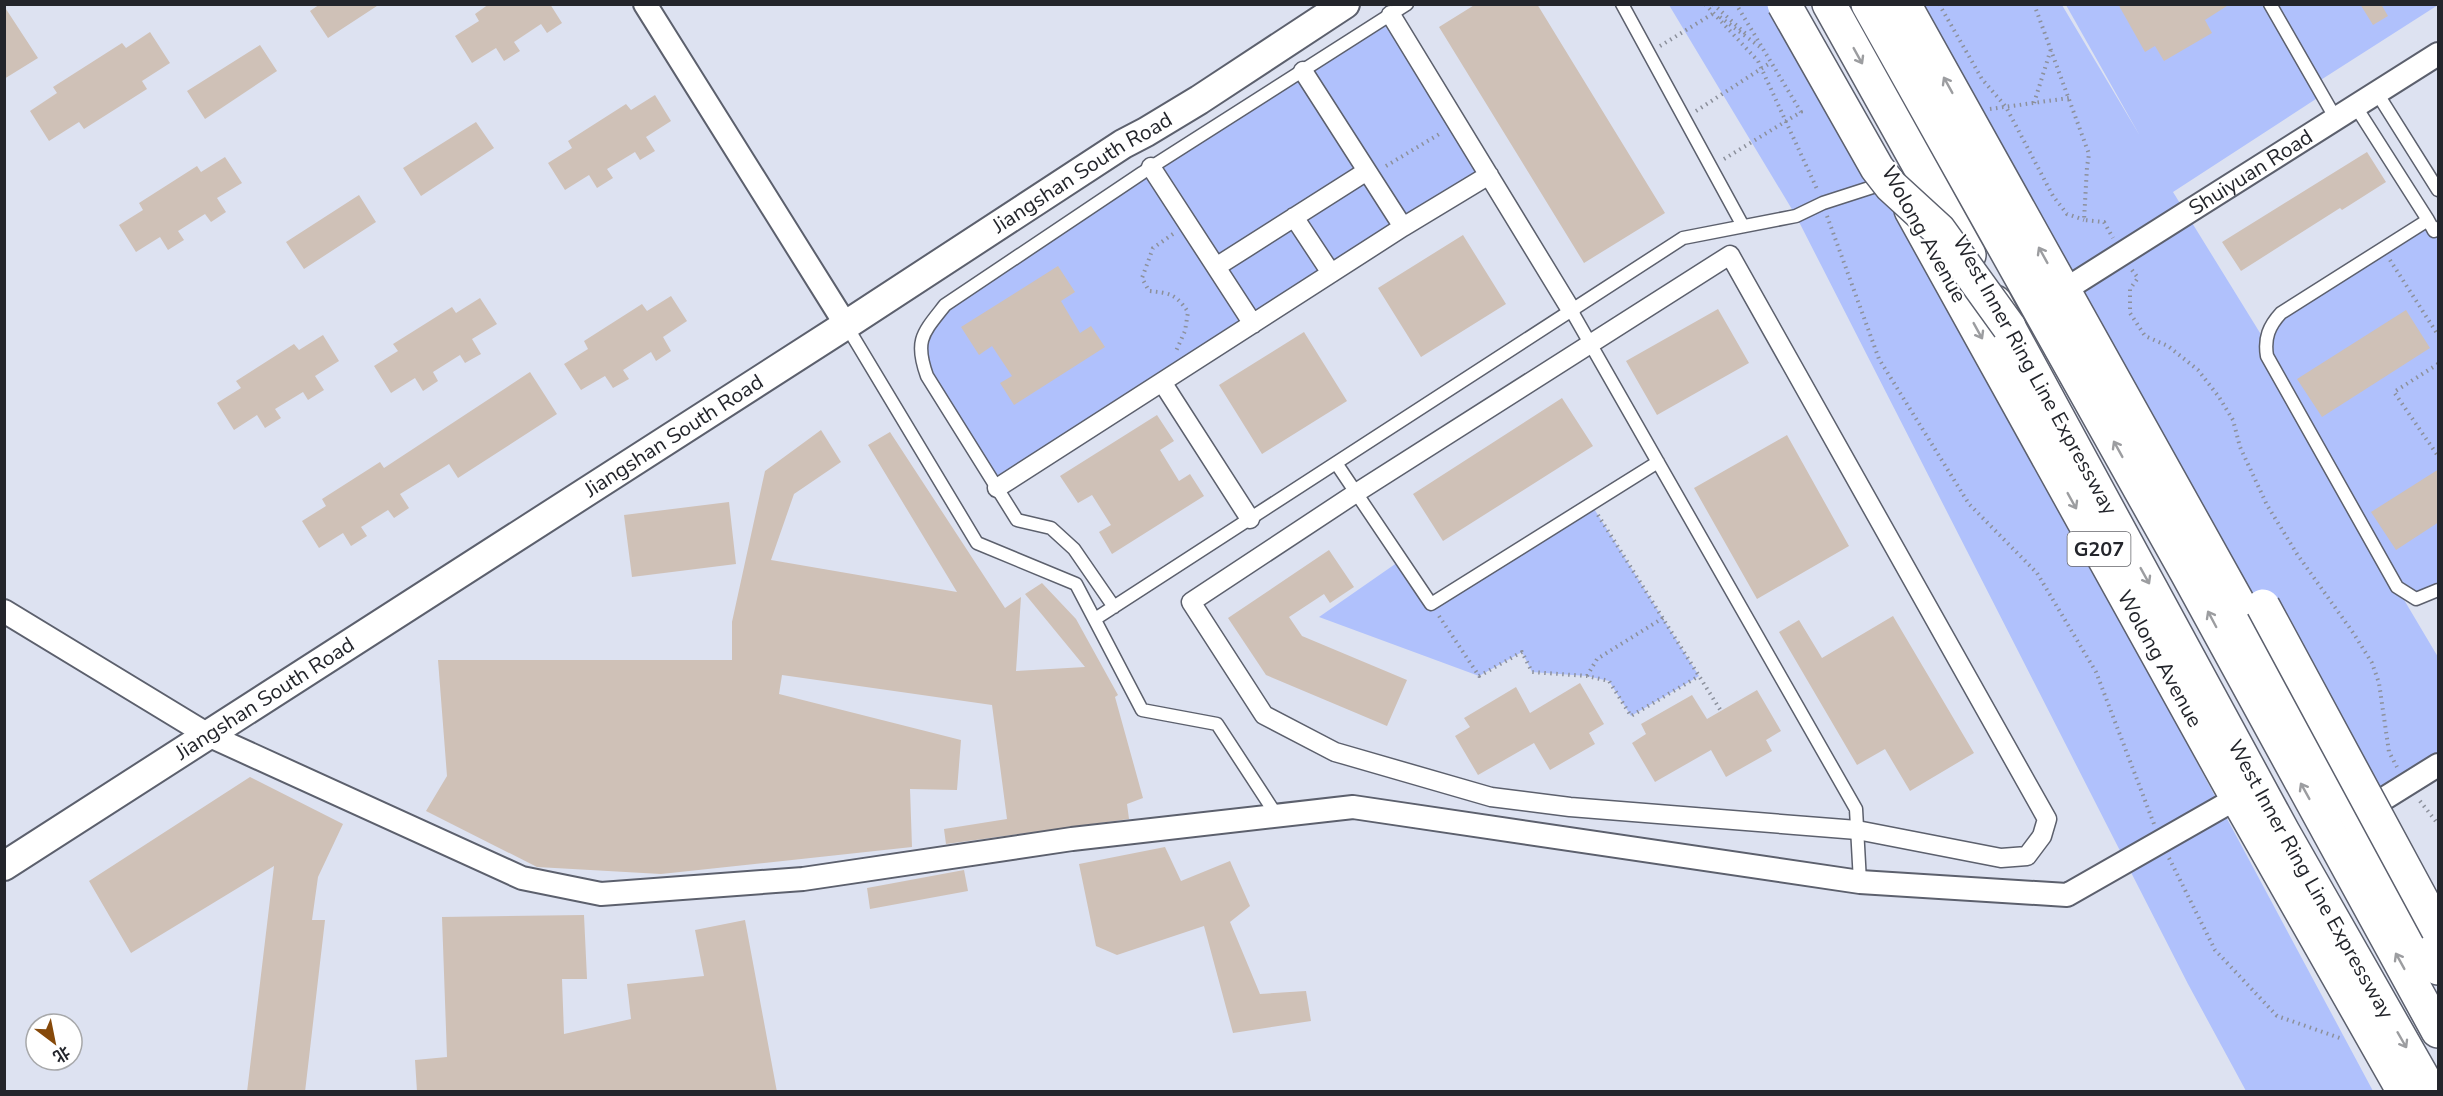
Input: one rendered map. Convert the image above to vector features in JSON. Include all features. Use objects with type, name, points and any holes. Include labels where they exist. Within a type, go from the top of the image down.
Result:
[{"type":"highway","points":[[1784,4],[1877,168],[1891,186],[1939,230],[2009,327]]},
{"type":"highway","name":"Wolong Avenue","points":[[1796,4],[2404,1092]]},
{"type":"highway","name":"West Inner Ring Line Expressway","points":[[1830,4],[2009,327],[2283,832],[2431,1092]]},
{"type":"highway","name":"West Inner Ring Line Expressway","points":[[1869,4],[2187,573],[2439,1031]]},
{"type":"highway","points":[[1904,4],[2357,816],[2439,968]]},
{"type":"highway","points":[[2084,328],[2220,532],[2264,606],[2439,930]]},
{"type":"highway","points":[[2103,557],[2223,806],[2384,1092]]},
{"type":"street","points":[[645,4],[846,325]]},
{"type":"street","name":"Jiangshan South Road","points":[[4,866],[846,325],[1123,144],[1199,100],[1345,4]]},
{"type":"street","points":[[1391,15],[1571,310]]},
{"type":"street","name":"Shuiyuan Road","points":[[2063,291],[2439,54]]},
{"type":"street","points":[[1303,70],[1403,227]]},
{"type":"street","points":[[1151,167],[1252,324]]},
{"type":"street","points":[[1216,267],[1368,173]]},
{"type":"street","points":[[997,488],[1403,227],[1489,175]]},
{"type":"street","points":[[1294,217],[1331,273]]},
{"type":"street","points":[[1730,255],[2047,819],[2042,836],[2027,856],[2001,858],[1857,830],[1570,807],[1491,797],[1335,752],[1264,715],[1191,602],[1356,493],[1730,255]]},
{"type":"street","points":[[1162,382],[1250,519]]},
{"type":"street","points":[[4,611],[208,735],[522,878],[602,894],[803,879],[1072,839],[1353,807],[1860,882],[2067,895],[2223,806]]},
{"type":"street","points":[[2357,816],[2439,765]]},
{"type":"lane","points":[[1114,607],[1074,549],[1051,528],[1017,520],[927,376],[920,356],[923,332],[945,304],[1151,167],[1407,4]]},
{"type":"lane","points":[[1622,4],[1743,226]]},
{"type":"lane","points":[[2270,4],[2336,119]]},
{"type":"lane","points":[[2377,93],[2439,190]]},
{"type":"lane","points":[[2356,107],[2434,231],[2439,228]]},
{"type":"lane","points":[[1095,619],[1683,238],[1796,216],[1823,203],[1894,180]]},
{"type":"lane","points":[[2428,220],[2281,313],[2271,324],[2265,342],[2267,356],[2397,587],[2416,599],[2439,590]]},
{"type":"lane","points":[[1571,310],[1856,809],[1860,882]]},
{"type":"lane","points":[[846,325],[977,543],[1076,584],[1142,710],[1216,724],[1277,816]]},
{"type":"lane","points":[[1336,463],[1431,604],[1658,462]]},
{"type":"path","points":[[1705,4],[1758,61],[1823,203],[1879,359],[1969,504],[2037,573],[2096,672],[2161,841],[2216,950],[2277,1016],[2340,1038]]},
{"type":"path","points":[[1713,4],[1762,49]]},
{"type":"path","points":[[1710,167],[1801,112],[1736,4]]},
{"type":"path","points":[[1940,4],[1982,79],[2006,107],[2053,196],[2067,214],[2084,220],[2104,222],[2138,278],[2130,289],[2130,314],[2145,336],[2168,346],[2198,370],[2220,397],[2233,420],[2240,447],[2267,505],[2297,554],[2372,663],[2379,683],[2389,752],[2407,785],[2439,824]]},
{"type":"path","points":[[2034,4],[2089,154],[2086,167],[2084,220]]},
{"type":"path","points":[[1649,54],[1712,12]]},
{"type":"path","points":[[1712,12],[1762,49]]},
{"type":"path","points":[[2034,103],[2052,48]]},
{"type":"path","points":[[1684,119],[1770,63]]},
{"type":"path","points":[[1964,113],[2069,98]]},
{"type":"path","points":[[1368,173],[1457,123]]},
{"type":"path","points":[[1162,382],[1185,331],[1188,312],[1179,298],[1167,293],[1149,291],[1142,278],[1153,248],[1166,237],[1190,228]]},
{"type":"path","points":[[2383,249],[2439,335]]},
{"type":"path","points":[[2439,364],[2394,392],[2437,457],[2439,456]]},
{"type":"path","points":[[1591,504],[1721,711]]},
{"type":"path","points":[[1431,604],[1479,676],[1522,652],[1532,672],[1587,676],[1609,681],[1631,716],[1699,676]]},
{"type":"path","points":[[1587,676],[1597,659],[1663,618]]},
{"type":"shaded area","points":[[1669,5],[1791,5],[2373,1091],[2246,1091],[2188,984],[1796,216]]},
{"type":"shaded area","points":[[1904,5],[2062,5],[2140,136],[2066,5],[2438,5],[2316,83],[2322,95],[2173,192],[2265,341],[2271,324],[2428,220],[2438,228],[2438,590],[2416,599],[2397,588],[2438,657],[2438,765],[2357,816]]},
{"type":"shaded area","points":[[1391,15],[1489,175],[997,488],[927,376],[923,332],[945,305]]},
{"type":"shaded area","points":[[1591,504],[1699,676],[1631,716],[1609,681],[1587,676],[1532,672],[1522,652],[1479,676],[1319,617],[1401,560],[1431,604]]},
{"type":"building","points":[[320,4],[380,4],[328,38],[310,11]]},
{"type":"building","points":[[489,4],[550,4],[562,23],[547,33],[541,24],[514,42],[520,51],[504,61],[496,48],[472,63],[455,36],[479,21],[475,14]]},
{"type":"building","points":[[1476,4],[1537,4],[1665,213],[1584,263],[1439,27]]},
{"type":"building","points":[[2118,4],[2230,4],[2205,20],[2212,33],[2164,61],[2155,46],[2145,52]]},
{"type":"building","points":[[2360,4],[2381,4],[2388,16],[2373,25]]},
{"type":"building","points":[[4,6],[38,58],[4,79]]},
{"type":"building","points":[[150,32],[170,63],[142,81],[147,89],[84,129],[79,122],[49,141],[30,111],[57,93],[53,87],[122,43],[126,48]]},
{"type":"building","points":[[260,45],[277,71],[205,119],[187,91]]},
{"type":"building","points":[[655,95],[671,121],[646,137],[655,151],[640,160],[635,152],[607,169],[613,178],[597,188],[589,175],[565,190],[548,163],[572,148],[568,141],[626,104],[631,110]]},
{"type":"building","points":[[476,122],[494,148],[421,196],[403,168]]},
{"type":"building","points":[[2367,152],[2386,182],[2342,210],[2340,208],[2241,271],[2222,242]]},
{"type":"building","points":[[225,157],[242,183],[217,198],[226,212],[211,222],[205,214],[178,231],[184,240],[168,250],[160,237],[136,252],[119,225],[143,210],[139,203],[197,166],[201,172]]},
{"type":"building","points":[[359,195],[376,222],[304,269],[286,242]]},
{"type":"building","points":[[1463,235],[1506,304],[1421,357],[1378,288]]},
{"type":"building","points":[[1058,266],[1075,292],[1061,301],[1080,333],[1091,326],[1105,347],[1014,405],[1000,383],[1012,376],[992,346],[979,355],[961,327]]},
{"type":"building","points":[[671,296],[687,321],[663,337],[671,351],[656,361],[651,352],[623,370],[629,379],[613,388],[605,376],[581,390],[564,364],[588,349],[584,341],[642,304],[647,311]]},
{"type":"building","points":[[480,298],[497,324],[472,339],[481,354],[465,363],[460,355],[433,372],[438,381],[423,391],[415,378],[391,393],[374,366],[398,351],[393,344],[452,307],[456,313]]},
{"type":"building","points":[[1718,309],[1749,363],[1657,415],[1626,361]]},
{"type":"building","points":[[2406,310],[2430,348],[2322,417],[2297,379]]},
{"type":"building","points":[[1304,332],[1347,401],[1262,454],[1219,385]]},
{"type":"building","points":[[323,335],[339,361],[315,376],[324,390],[308,400],[303,392],[275,409],[281,418],[265,428],[257,415],[234,430],[217,403],[241,388],[236,381],[294,344],[299,350]]},
{"type":"building","points":[[530,372],[557,414],[458,478],[449,464],[400,494],[409,508],[394,518],[388,510],[361,527],[367,536],[351,546],[343,533],[319,548],[302,521],[326,506],[322,499],[380,462],[384,468]]},
{"type":"building","points":[[1562,398],[1593,446],[1443,541],[1413,494]]},
{"type":"building","points":[[1157,415],[1174,441],[1160,450],[1179,481],[1190,474],[1204,496],[1112,554],[1099,532],[1111,525],[1092,495],[1078,503],[1060,476]]},
{"type":"building","points":[[821,430],[841,462],[794,494],[771,560],[957,592],[868,445],[890,432],[1005,608],[1021,597],[1016,671],[1085,667],[1025,594],[1042,583],[1076,619],[1118,695],[1115,697],[1143,798],[1127,804],[1129,819],[946,844],[944,829],[1007,819],[992,705],[782,675],[779,694],[961,740],[957,790],[910,789],[912,847],[661,874],[537,867],[426,811],[447,776],[438,660],[732,660],[732,622],[765,471]]},
{"type":"building","points":[[1787,435],[1849,546],[1757,599],[1694,488]]},
{"type":"building","points":[[2439,469],[2439,522],[2396,550],[2371,512]]},
{"type":"building","points":[[729,502],[736,564],[632,577],[624,515]]},
{"type":"building","points":[[1329,550],[1354,587],[1330,603],[1324,594],[1289,617],[1302,636],[1407,680],[1387,726],[1266,675],[1228,618]]},
{"type":"building","points":[[1893,616],[1974,753],[1910,791],[1885,749],[1857,765],[1779,632],[1799,620],[1822,658]]},
{"type":"building","points":[[1580,683],[1604,724],[1589,733],[1595,744],[1550,770],[1534,743],[1478,775],[1455,736],[1470,727],[1464,718],[1516,687],[1530,713]]},
{"type":"building","points":[[1757,690],[1781,731],[1766,740],[1772,751],[1726,777],[1711,750],[1655,782],[1632,743],[1646,734],[1641,724],[1692,695],[1707,719]]},
{"type":"building","points":[[250,777],[343,824],[318,877],[312,920],[325,920],[305,1092],[247,1092],[274,866],[131,953],[89,881]]},
{"type":"building","points":[[1165,847],[1181,881],[1230,861],[1250,906],[1230,922],[1260,994],[1306,991],[1311,1021],[1233,1033],[1204,926],[1117,955],[1096,946],[1079,864]]},
{"type":"building","points":[[964,870],[968,891],[870,909],[867,888]]},
{"type":"building","points":[[584,915],[587,979],[562,979],[564,1034],[631,1019],[627,984],[704,976],[695,930],[745,920],[777,1092],[417,1092],[415,1060],[447,1057],[442,917]]}]
